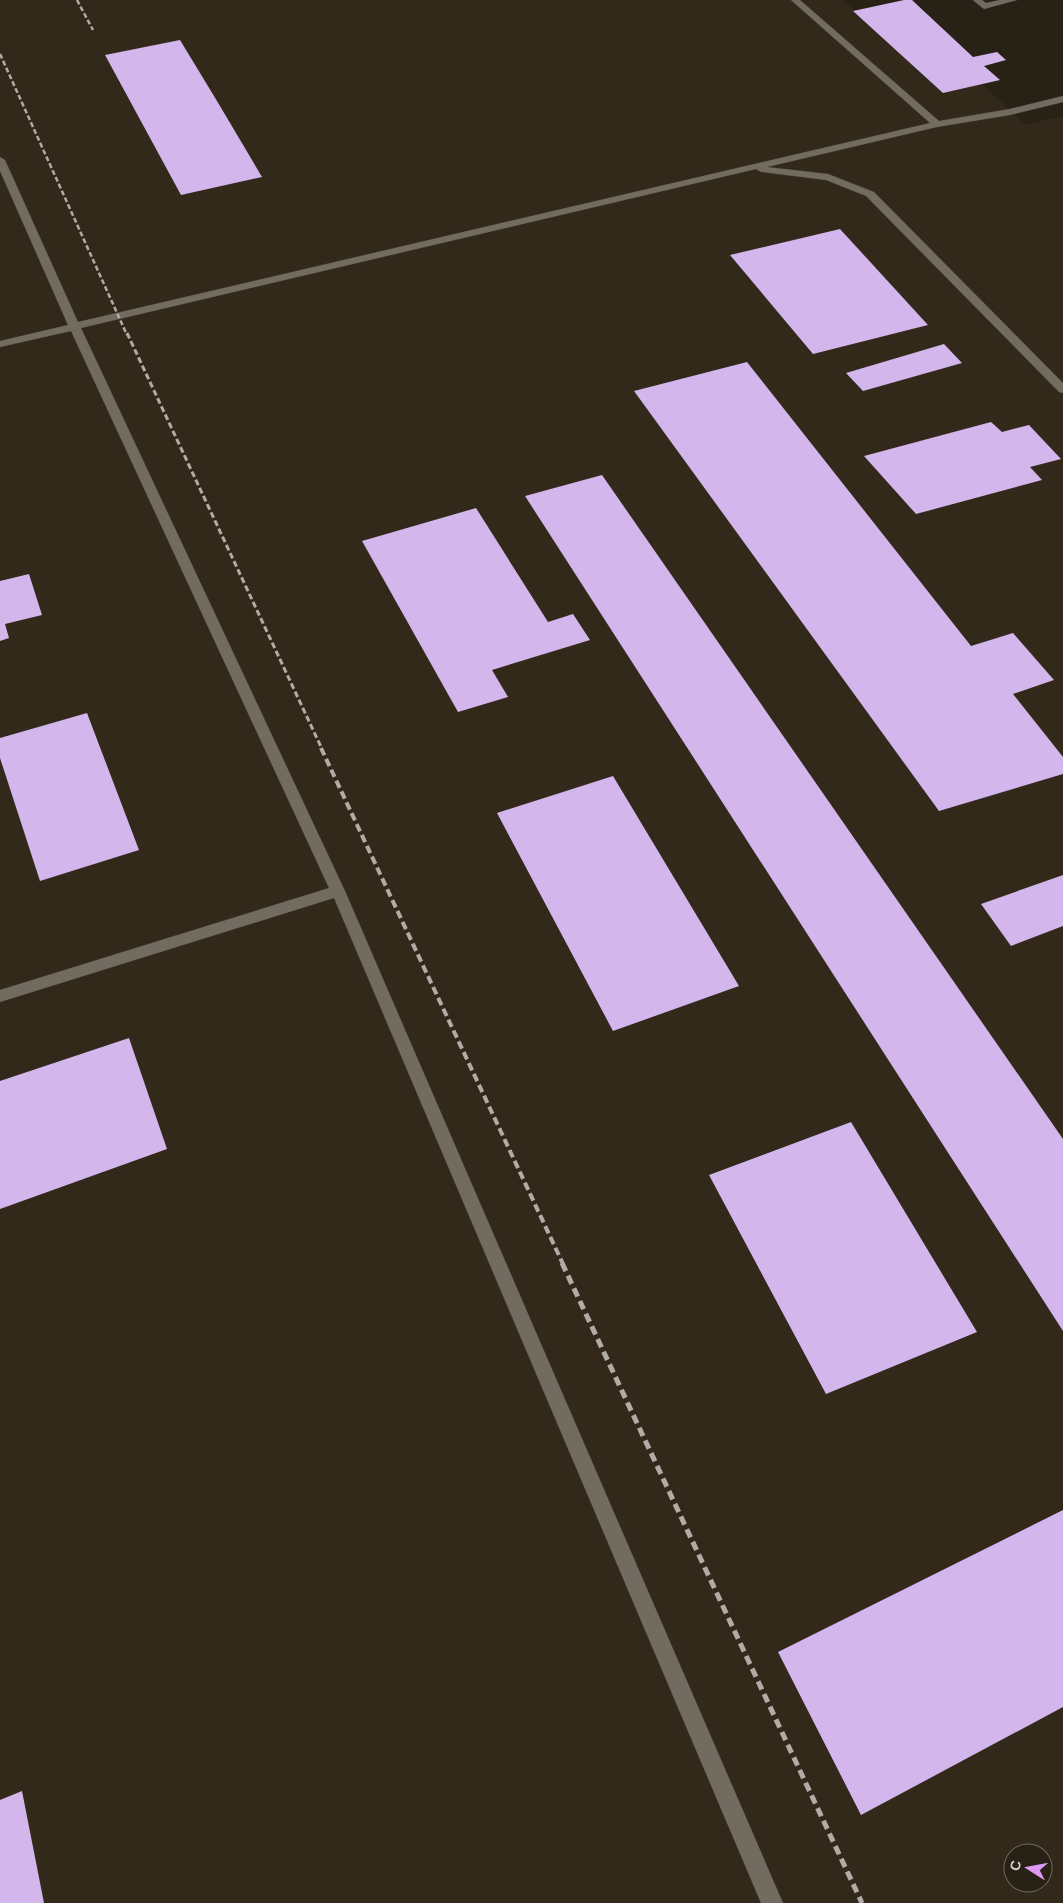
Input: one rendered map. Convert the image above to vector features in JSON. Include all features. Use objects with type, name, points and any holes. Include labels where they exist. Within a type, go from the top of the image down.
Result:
[{"type":"lane","points":[[795,0],[937,124]]},
{"type":"lane","points":[[977,0],[984,6],[1013,0]]},
{"type":"lane","points":[[0,344],[937,124],[1010,112],[1063,99]]},
{"type":"lane","points":[[0,160],[75,327],[338,891],[772,1903]]},
{"type":"lane","points":[[751,168],[828,177],[870,194],[1063,390]]},
{"type":"lane","points":[[0,996],[338,891]]},
{"type":"shaded area","points":[[0,0],[843,0],[943,93],[982,84],[1025,124],[1063,116],[1063,1903],[0,1903]]},
{"type":"building","points":[[912,0],[973,57],[997,52],[1006,60],[984,66],[1000,80],[943,93],[853,11]]},
{"type":"building","points":[[180,40],[262,177],[181,195],[105,55]]},
{"type":"building","points":[[840,229],[928,325],[813,354],[730,255]]},
{"type":"building","points":[[944,344],[962,363],[863,391],[846,373]]},
{"type":"building","points":[[747,362],[971,646],[1013,633],[1054,680],[1013,694],[1063,757],[1063,774],[939,811],[634,391]]},
{"type":"building","points":[[991,422],[1002,432],[1029,425],[1061,459],[1030,467],[1042,480],[916,514],[864,456]]},
{"type":"building","points":[[602,475],[1063,1139],[1063,1331],[525,496]]},
{"type":"building","points":[[476,508],[548,622],[573,614],[590,640],[492,670],[508,697],[458,712],[362,541]]},
{"type":"building","points":[[29,574],[42,615],[5,624],[9,638],[0,641],[0,581]]},
{"type":"building","points":[[87,713],[139,850],[40,881],[0,758],[0,738]]},
{"type":"building","points":[[613,776],[739,986],[613,1031],[497,813]]},
{"type":"building","points":[[1063,875],[1063,926],[1011,946],[981,904]]},
{"type":"building","points":[[129,1038],[167,1149],[0,1209],[0,1081]]},
{"type":"building","points":[[851,1122],[977,1332],[826,1394],[709,1175]]},
{"type":"building","points":[[1063,1510],[1063,1707],[861,1815],[778,1652]]},
{"type":"building","points":[[22,1791],[44,1903],[0,1903],[0,1800]]},
{"type":"railway","points":[[77,0],[93,30]]},
{"type":"railway","points":[[0,54],[127,335]]},
{"type":"railway","points":[[127,333],[322,749]]},
{"type":"railway","points":[[321,748],[563,1264]]},
{"type":"railway","points":[[562,1263],[862,1903]]}]
